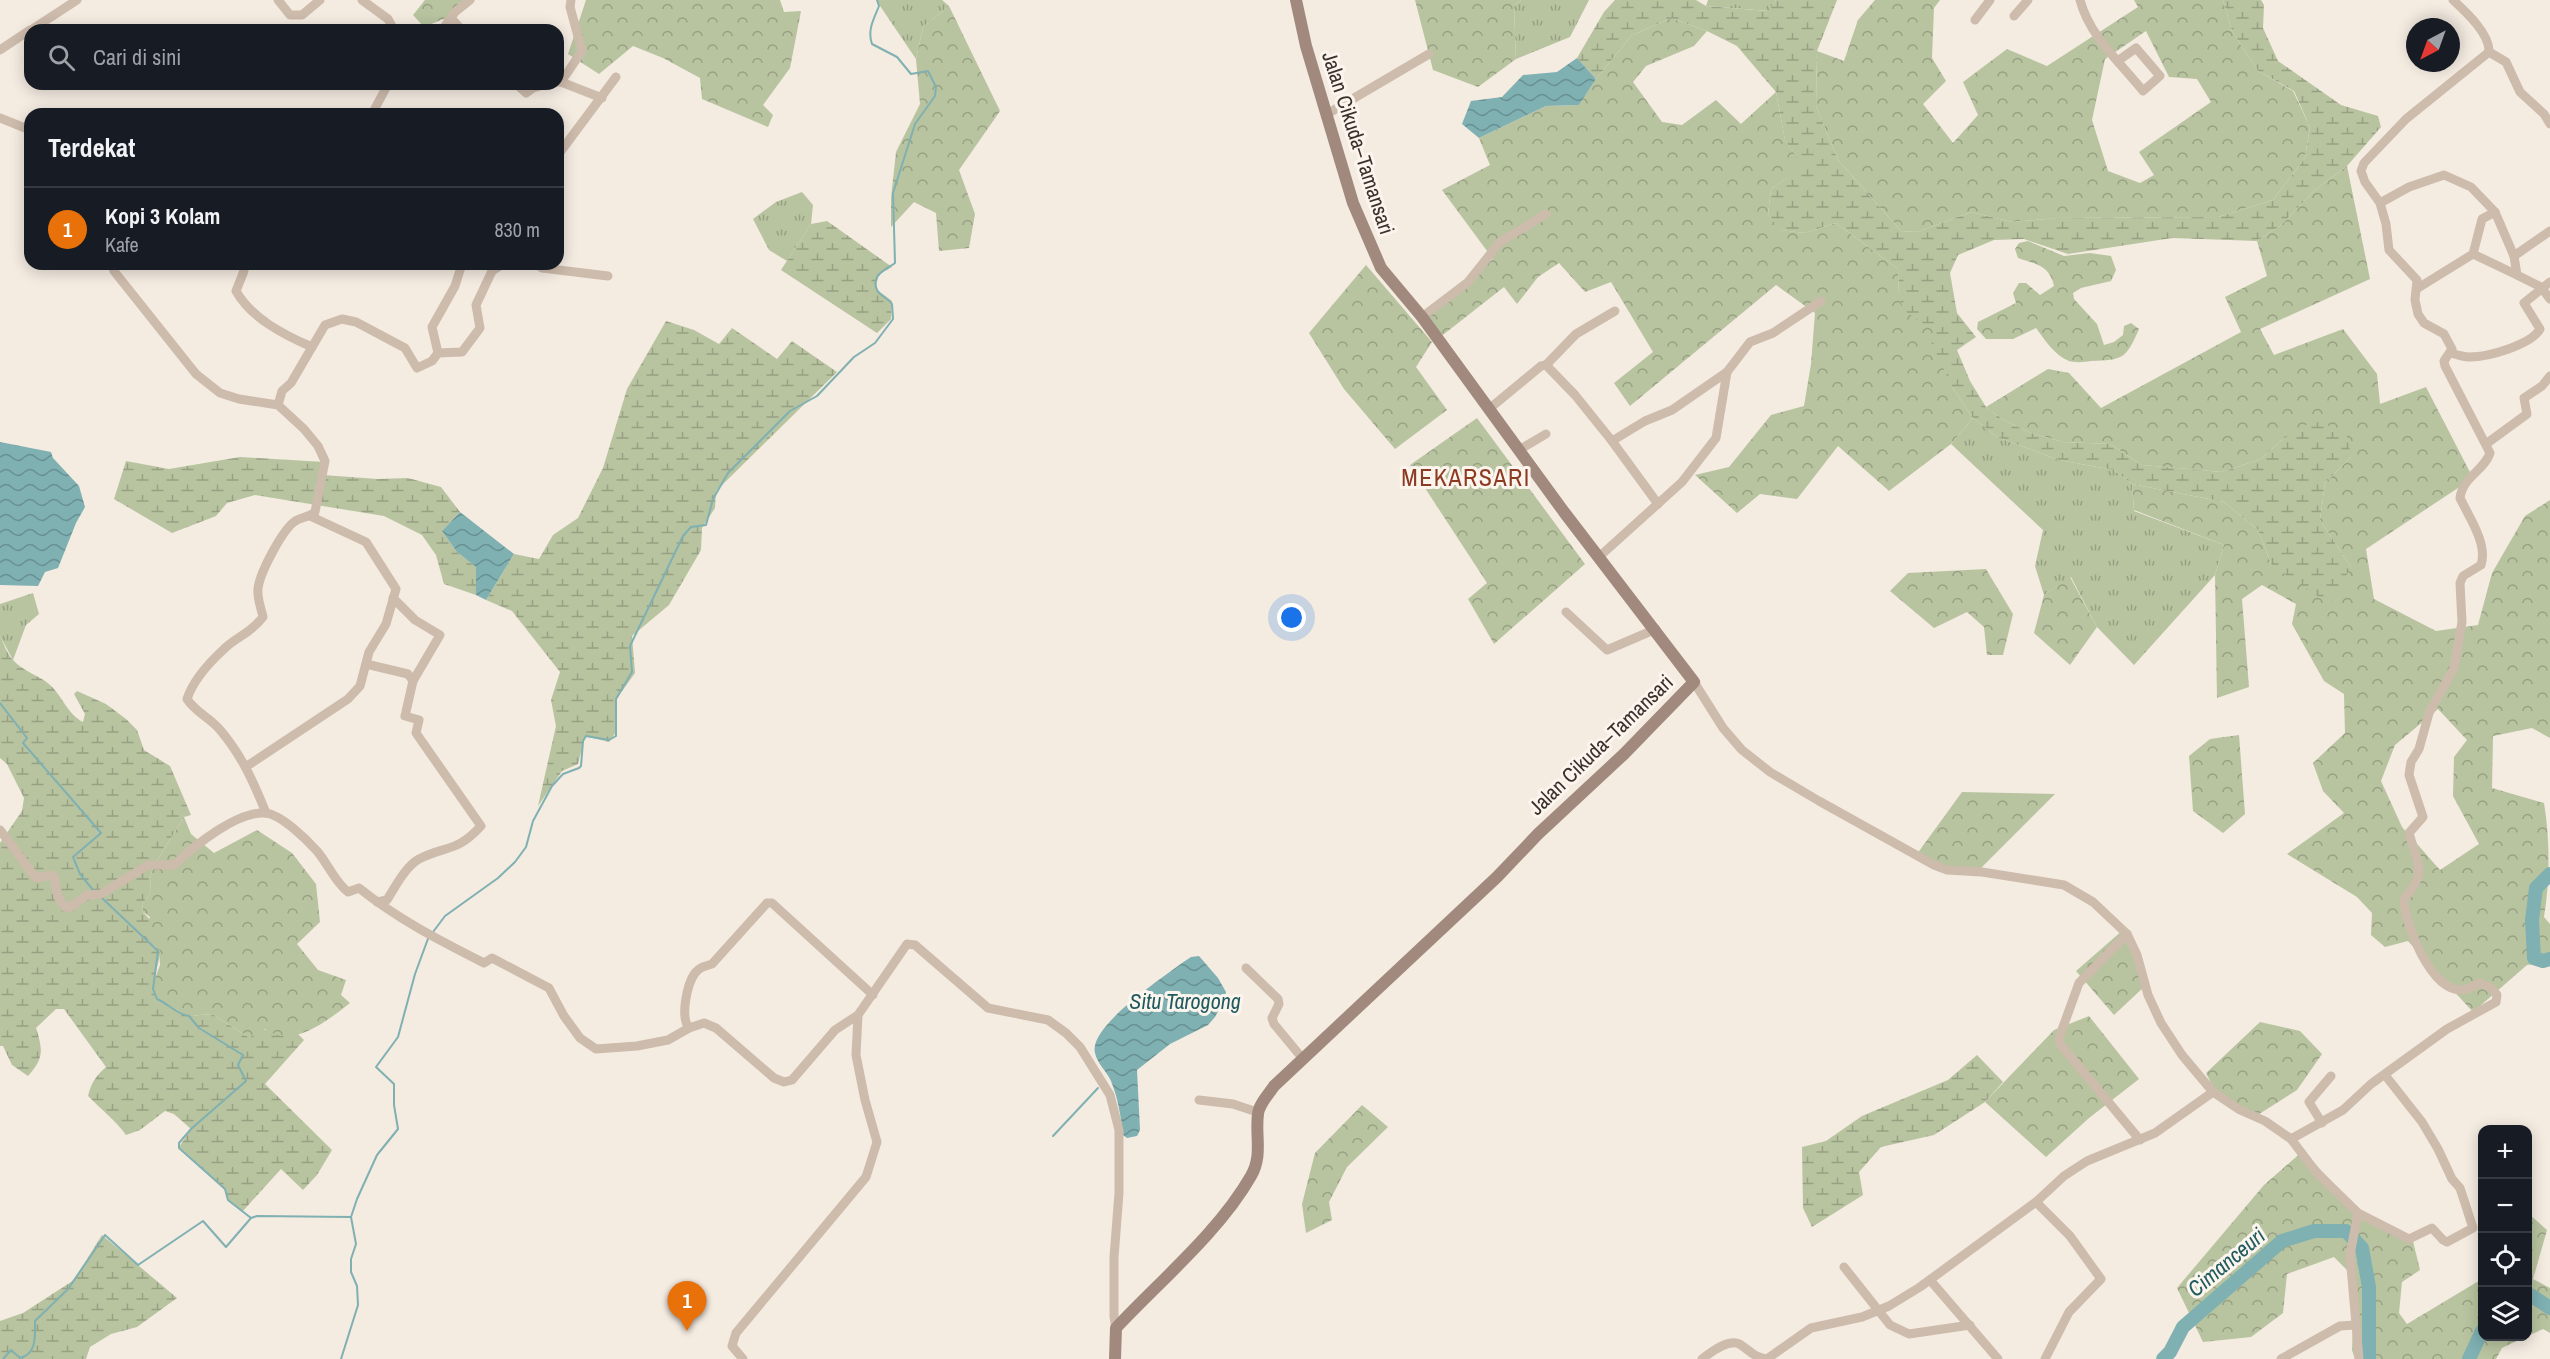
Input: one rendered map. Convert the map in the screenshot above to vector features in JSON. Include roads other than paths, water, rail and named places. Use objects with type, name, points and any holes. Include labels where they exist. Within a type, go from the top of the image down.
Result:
[{"type":"street","points":[[39,24],[76,0]]},
{"type":"street","points":[[278,0],[290,15],[302,15],[320,0]]},
{"type":"street","points":[[362,0],[388,19],[391,24]]},
{"type":"street","points":[[446,24],[470,0]]},
{"type":"street","points":[[564,75],[582,51],[570,7],[572,0]]},
{"type":"street","name":"Jalan Cikuda–Tamansari","points":[[1257,1112],[1274,1086],[1497,877],[1538,834],[1624,754],[1694,682],[1422,317],[1390,281],[1375,256],[1353,203],[1306,46],[1296,0]]},
{"type":"street","points":[[1975,20],[1990,0]]},
{"type":"street","points":[[2014,16],[2028,0]]},
{"type":"street","points":[[2453,0],[2465,11],[2486,39],[2489,52],[2506,62],[2520,92],[2544,114],[2550,124]]},
{"type":"street","points":[[2081,2],[2108,54],[2119,60],[2143,91],[2160,76],[2136,48],[2119,60]]},
{"type":"street","points":[[451,18],[456,24]]},
{"type":"street","points":[[0,50],[24,34]]},
{"type":"street","points":[[2291,1139],[2343,1110],[2371,1084],[2447,1029],[2496,1002],[2497,995],[2491,988],[2480,984],[2462,990],[2448,986],[2435,976],[2404,916],[2404,899],[2417,884],[2420,873],[2409,833],[2423,817],[2409,776],[2411,762],[2419,749],[2429,713],[2454,668],[2462,622],[2460,583],[2463,576],[2481,565],[2484,558],[2483,548],[2460,498],[2466,481],[2487,460],[2490,453],[2445,366],[2444,361],[2452,349],[2444,334],[2424,323],[2418,314],[2415,300],[2418,288],[2415,275],[2389,250],[2386,224],[2380,203],[2365,182],[2361,171],[2364,163],[2406,119],[2489,52]]},
{"type":"street","points":[[1327,114],[1429,54]]},
{"type":"street","points":[[564,147],[616,77]]},
{"type":"street","points":[[564,84],[602,98]]},
{"type":"street","points":[[375,108],[385,90]]},
{"type":"street","points":[[0,118],[24,128]]},
{"type":"street","points":[[2380,203],[2409,187],[2444,175],[2471,188],[2495,212],[2514,256],[2517,275]]},
{"type":"street","points":[[2418,288],[2473,254],[2482,219],[2495,212]]},
{"type":"street","points":[[1422,317],[1468,282],[1500,242],[1546,214]]},
{"type":"street","points":[[2514,256],[2550,231]]},
{"type":"street","points":[[2473,254],[2541,287],[2550,299]]},
{"type":"street","points":[[114,270],[196,374],[220,393],[278,405],[304,429],[318,446],[325,461],[315,512],[295,521],[290,526],[262,576],[258,588],[263,617],[252,631],[225,648],[198,679],[187,699],[194,710],[219,728],[246,766],[266,813]]},
{"type":"street","points":[[244,270],[236,291],[240,298],[260,317],[285,335],[312,347]]},
{"type":"street","points":[[278,405],[282,391],[291,383],[325,325],[342,319],[356,322],[405,348],[417,368],[432,361],[438,353],[432,327],[455,286],[460,270]]},
{"type":"street","points":[[438,353],[462,352],[480,328],[476,305],[494,270]]},
{"type":"street","points":[[558,270],[608,276]]},
{"type":"street","points":[[2451,353],[2470,357],[2504,351],[2536,337],[2540,329],[2524,303],[2550,282]]},
{"type":"street","points":[[1612,441],[1645,421],[1672,410],[1727,372],[1750,342],[1773,333],[1821,301]]},
{"type":"street","points":[[1490,409],[1540,366],[1546,365],[1576,334],[1615,311]]},
{"type":"street","points":[[1546,365],[1575,395],[1658,504]]},
{"type":"street","points":[[1600,556],[1682,482],[1716,438],[1727,372]]},
{"type":"street","points":[[2486,444],[2527,414],[2524,398],[2542,386],[2550,376]]},
{"type":"street","points":[[1519,450],[1546,434]]},
{"type":"street","points":[[246,766],[348,699],[360,686],[369,652],[386,624],[396,589],[366,542],[310,516]]},
{"type":"street","points":[[377,903],[387,900],[399,881],[418,860],[466,842],[481,826],[416,733],[418,720],[405,716],[413,681],[440,635],[415,620],[393,598]]},
{"type":"street","points":[[1566,612],[1607,650],[1656,629]]},
{"type":"street","points":[[366,664],[408,674],[413,681]]},
{"type":"street","points":[[1694,682],[1723,728],[1742,750],[1770,772],[1934,865],[1947,870],[1982,872],[2064,885],[2093,902],[2127,934],[2137,955],[2148,995],[2161,1023],[2182,1055],[2213,1092],[2240,1110],[2265,1121],[2291,1139],[2316,1172],[2358,1213],[2409,1239],[2432,1228],[2447,1242],[2473,1228],[2460,1188],[2452,1179],[2422,1122],[2385,1075]]},
{"type":"street","points":[[0,830],[36,878],[51,875],[54,877],[58,897],[65,907],[69,908],[87,895],[96,894],[148,865],[174,865],[188,852],[240,818],[266,813],[285,822],[317,851],[348,892],[359,888],[393,915],[430,935],[484,963],[492,958],[549,988],[564,1016],[580,1038],[596,1049],[637,1046],[668,1040],[689,1028],[704,1023],[716,1028],[774,1078],[784,1082],[792,1080],[835,1030],[858,1015],[909,943],[915,945],[988,1008],[1048,1020],[1066,1033],[1080,1047],[1110,1095],[1119,1130],[1119,1193],[1114,1257],[1115,1359]]},
{"type":"street","points":[[689,1028],[685,1023],[684,1008],[694,974],[701,967],[712,964],[767,903],[772,903],[873,995]]},
{"type":"street","points":[[2127,934],[2079,983],[2059,1038],[2060,1044],[2140,1140]]},
{"type":"street","points":[[1246,968],[1278,999],[1279,1004],[1272,1018],[1274,1024],[1303,1059]]},
{"type":"street","points":[[743,1359],[732,1346],[736,1333],[866,1177],[877,1142],[865,1100],[856,1055],[858,1015]]},
{"type":"street","points":[[2322,1123],[2309,1101],[2331,1076]]},
{"type":"street","points":[[1702,1359],[1730,1342],[1739,1343],[1755,1357],[1766,1359],[1811,1328],[1880,1310],[1930,1280],[2036,1202],[2064,1176],[2087,1161],[2155,1133],[2213,1092]]},
{"type":"street","points":[[1116,1328],[1187,1256],[1235,1200],[1250,1178],[1259,1156],[1257,1112],[1233,1104],[1199,1100]]},
{"type":"street","points":[[2036,1202],[2070,1236],[2101,1279],[2069,1312],[2044,1359]]},
{"type":"street","points":[[2358,1213],[2350,1254],[2359,1359]]},
{"type":"street","points":[[1844,1267],[1890,1325],[1909,1334],[1970,1325]]},
{"type":"street","points":[[1930,1280],[1998,1359]]},
{"type":"street","points":[[2281,1359],[2340,1326],[2355,1325]]},
{"type":"water","points":[[1577,58],[1596,79],[1579,105],[1546,106],[1479,138],[1462,124],[1471,101],[1502,97],[1523,75],[1557,72]]},
{"type":"water","points":[[0,442],[51,452],[53,458],[79,486],[85,507],[58,568],[45,572],[38,586],[0,585]]},
{"type":"water","points":[[460,512],[514,554],[486,600],[476,595],[476,567],[457,552],[442,531]]},
{"type":"water","name":"Situ Tarogong","points":[[1199,956],[1218,978],[1226,992],[1225,999],[1208,1025],[1170,1044],[1137,1070],[1140,1130],[1137,1136],[1127,1138],[1123,1135],[1116,1094],[1096,1057],[1096,1042],[1103,1030],[1128,1004],[1182,963],[1191,957]]},
{"type":"waterway","points":[[433,932],[445,916],[498,878],[515,862],[526,847],[533,821],[552,786],[563,774],[581,766],[583,741],[586,736],[609,740],[616,736],[616,699],[632,672],[630,646],[683,536],[691,527],[706,525],[713,499],[728,473],[790,411],[817,396],[854,357],[875,343],[893,319],[892,304],[878,292],[875,285],[880,273],[895,263],[893,193],[915,124],[935,96],[936,87],[928,71],[911,74],[897,57],[872,44],[871,29],[879,6],[877,0]]},
{"type":"waterway","points":[[0,703],[27,738],[23,743],[101,833],[73,857],[80,874],[93,890]]},
{"type":"waterway","name":"Cimanceuri","points":[[2550,874],[2536,888],[2532,920],[2534,958],[2543,961],[2550,959]]},
{"type":"waterway","points":[[102,898],[158,951],[153,989],[157,999],[189,1016],[199,1028],[243,1055],[238,1065],[246,1081],[191,1129],[179,1143],[179,1148],[225,1189],[228,1200],[251,1218]]},
{"type":"waterway","points":[[341,1359],[358,1305],[357,1286],[351,1272],[351,1259],[356,1244],[351,1217],[377,1155],[398,1129],[394,1105],[394,1084],[376,1067],[398,1037],[415,974],[429,936]]},
{"type":"waterway","points":[[1053,1136],[1098,1088]]},
{"type":"waterway","points":[[3,1359],[11,1350],[20,1358],[30,1353],[34,1344],[35,1321],[68,1289],[105,1235],[138,1265],[203,1221],[226,1247],[251,1218],[257,1216],[351,1217]]},
{"type":"waterway","name":"Cimanceuri","points":[[2163,1359],[2170,1352],[2183,1327],[2282,1241],[2314,1231],[2346,1231],[2362,1248],[2369,1287],[2369,1359]]},
{"type":"waterway","name":"Cimanceuri","points":[[2532,1296],[2550,1308]]},
{"type":"waterway","name":"Cimanceuri","points":[[2469,1359],[2478,1340]]},
{"type":"place","name":"Kopi 3 Kolam","points":[[687,1331]]},
{"type":"district","name":"MEKARSARI","points":[[1466,478]]}]
